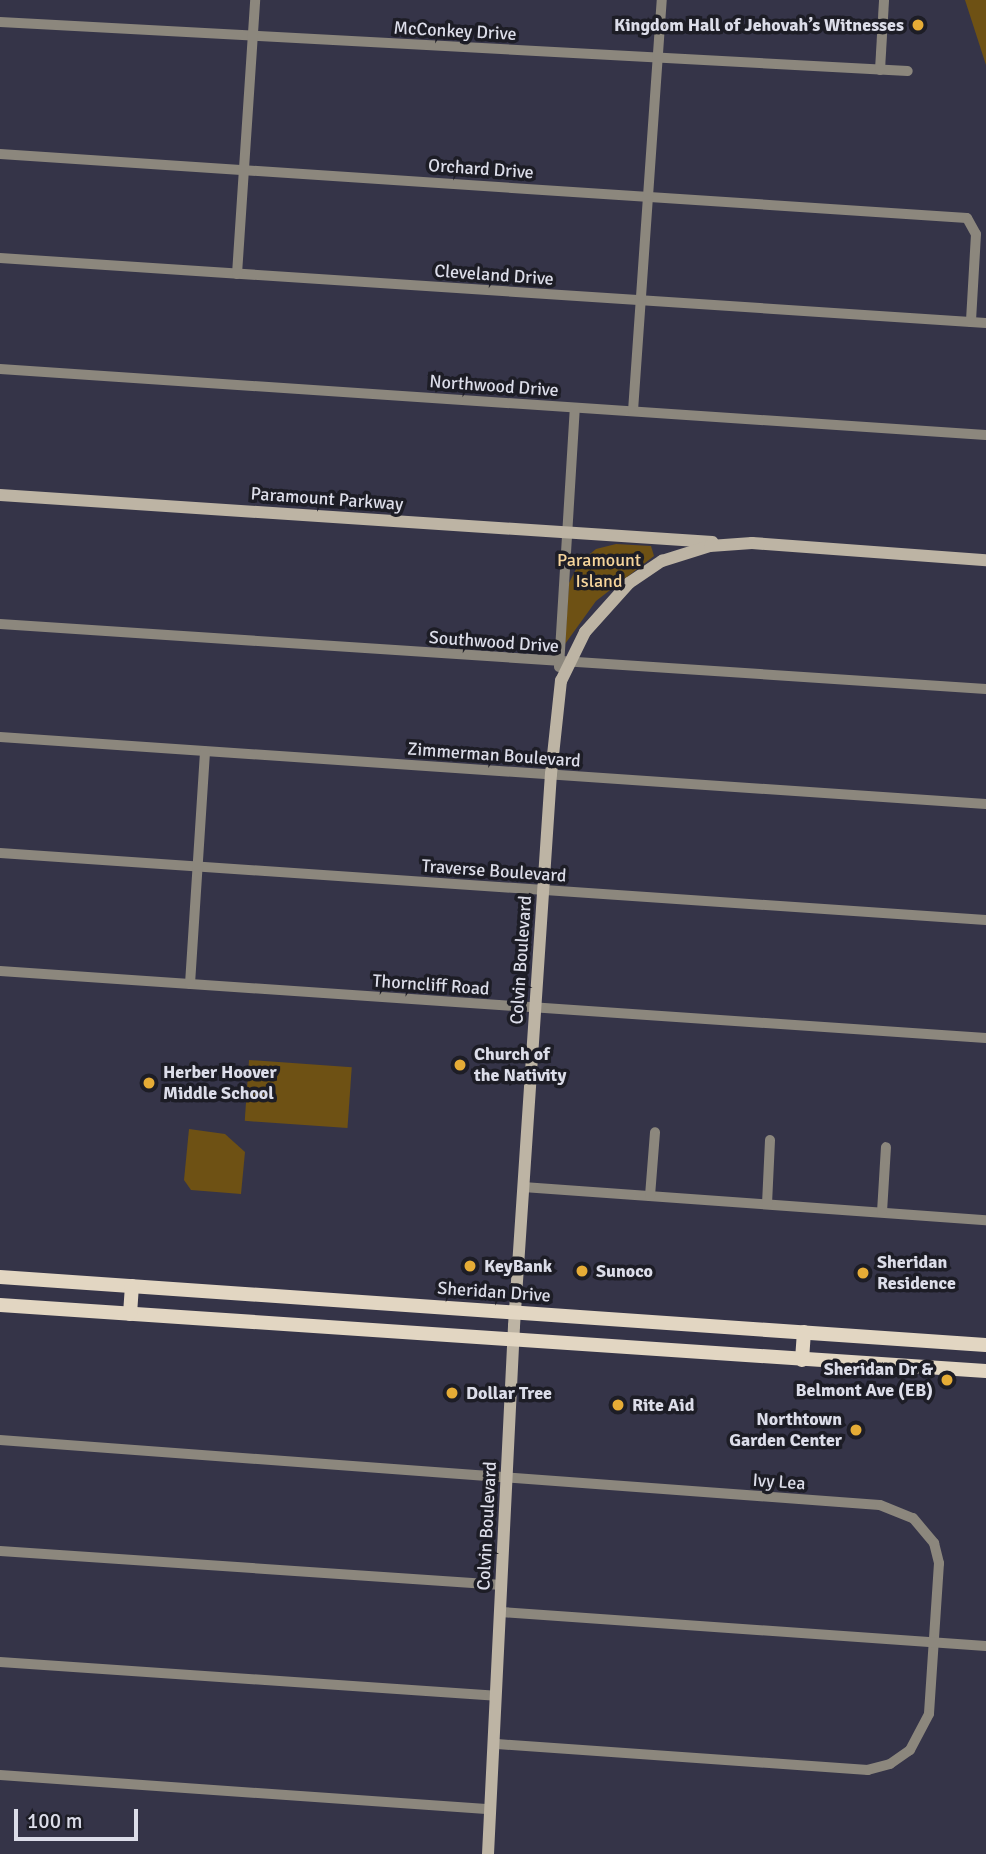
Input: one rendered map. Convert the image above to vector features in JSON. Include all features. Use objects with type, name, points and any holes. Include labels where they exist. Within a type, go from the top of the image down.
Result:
[{"type":"main road","name":"Sheridan Drive","points":[[0,1277],[986,1345]]},
{"type":"main road","points":[[130,1314],[132,1286]]},
{"type":"main road","points":[[0,1305],[986,1371]]},
{"type":"main road","points":[[802,1360],[804,1332]]},
{"type":"street","points":[[237,274],[255,0]]},
{"type":"street","points":[[633,411],[662,0]]},
{"type":"street","points":[[880,69],[884,0]]},
{"type":"street","name":"McConkey Drive","points":[[0,22],[908,71]]},
{"type":"street","name":"Orchard Drive","points":[[0,154],[960,217],[970,219],[976,227],[971,322]]},
{"type":"street","name":"Cleveland Drive","points":[[0,258],[986,323]]},
{"type":"street","name":"Northwood Drive","points":[[0,369],[986,435]]},
{"type":"street","points":[[563,662],[566,533],[575,408]]},
{"type":"street","name":"Paramount Parkway","points":[[0,495],[733,544]]},
{"type":"street","points":[[653,538],[662,549],[662,561]]},
{"type":"street","name":"Colvin Boulevard","points":[[488,1854],[515,1312],[551,774],[563,662],[585,632],[629,583],[662,561],[733,544],[986,560]]},
{"type":"street","name":"Southwood Drive","points":[[0,624],[986,689]]},
{"type":"street","name":"Zimmerman Boulevard","points":[[0,737],[986,804]]},
{"type":"street","points":[[190,984],[205,751]]},
{"type":"street","name":"Traverse Boulevard","points":[[0,853],[986,920]]},
{"type":"street","name":"Thorncliff Road","points":[[0,971],[986,1038]]},
{"type":"street","points":[[650,1196],[655,1132]]},
{"type":"street","points":[[767,1204],[770,1140]]},
{"type":"street","points":[[882,1212],[886,1147]]},
{"type":"street","points":[[523,1187],[986,1220]]},
{"type":"street","name":"Ivy Lea","points":[[0,1440],[508,1474],[892,1507],[921,1526],[938,1553],[934,1642],[926,1726],[910,1750],[879,1769],[494,1744]]},
{"type":"street","points":[[0,1551],[502,1585]]},
{"type":"street","points":[[500,1612],[986,1646]]},
{"type":"street","points":[[0,1662],[496,1696]]},
{"type":"street","points":[[0,1775],[491,1809]]},
{"type":"green space","points":[[965,0],[986,0],[986,65]]},
{"type":"green space","name":"Paramount Island","points":[[616,544],[651,546],[654,556],[596,601],[565,644],[569,583],[579,563],[596,549]]},
{"type":"green space","points":[[249,1060],[352,1067],[347,1128],[245,1121]]},
{"type":"green space","points":[[189,1129],[225,1134],[245,1152],[241,1194],[191,1190],[184,1180]]},
{"type":"place","name":"Kingdom Hall of Jehovah’s Witnesses","points":[[918,25]]},
{"type":"place","name":"Church of the Nativity","points":[[460,1065]]},
{"type":"place","name":"Herber Hoover Middle School","points":[[149,1083]]},
{"type":"place","name":"KeyBank","points":[[470,1266]]},
{"type":"place","name":"Sunoco","points":[[582,1271]]},
{"type":"place","name":"Sheridan Residence","points":[[863,1273]]},
{"type":"place","name":"Sheridan Dr & Belmont Ave (EB)","points":[[947,1380]]},
{"type":"place","name":"Dollar Tree","points":[[452,1393]]},
{"type":"place","name":"Rite Aid","points":[[618,1405]]},
{"type":"place","name":"Northtown Garden Center","points":[[856,1430]]}]
